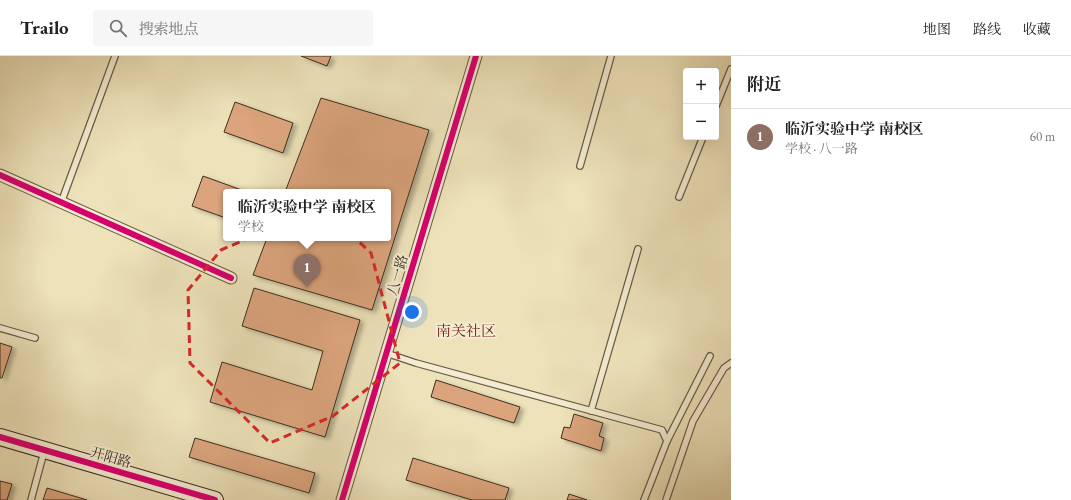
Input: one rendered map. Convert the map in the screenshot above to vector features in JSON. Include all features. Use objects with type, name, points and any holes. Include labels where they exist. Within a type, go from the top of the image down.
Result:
[{"type":"street","name":"八一路","points":[[342,500],[476,56]]},
{"type":"street","points":[[0,175],[231,278]]},
{"type":"street","name":"开阳路","points":[[0,437],[215,500]]},
{"type":"lane","points":[[61,203],[115,56]]},
{"type":"lane","points":[[580,166],[611,56]]},
{"type":"lane","points":[[717,104],[731,69]]},
{"type":"lane","points":[[679,196],[702,140]]},
{"type":"lane","points":[[591,411],[638,249]]},
{"type":"lane","points":[[0,328],[35,338]]},
{"type":"lane","points":[[386,353],[416,363],[662,430],[667,441]]},
{"type":"lane","points":[[644,500],[667,441],[710,356]]},
{"type":"lane","points":[[666,500],[693,421],[724,368],[731,363]]},
{"type":"lane","points":[[31,500],[44,450]]},
{"type":"highlighted area","points":[[322,207],[371,253],[400,363],[333,416],[270,443],[190,363],[188,290],[221,250]]},
{"type":"building","points":[[301,56],[331,56],[327,66]]},
{"type":"building","points":[[321,98],[429,130],[372,310],[253,275],[266,241],[391,241],[391,189],[286,189]]},
{"type":"building","points":[[235,102],[293,123],[283,153],[224,132]]},
{"type":"building","points":[[203,176],[239,189],[223,189],[223,217],[192,206]]},
{"type":"building","points":[[254,288],[360,320],[325,437],[210,402],[222,362],[312,390],[323,351],[242,326]]},
{"type":"building","points":[[0,343],[12,347],[2,378],[0,378]]},
{"type":"building","points":[[436,380],[520,407],[514,423],[431,397]]},
{"type":"building","points":[[574,414],[603,423],[599,436],[604,438],[601,451],[561,438],[564,427],[570,428]]},
{"type":"building","points":[[195,438],[315,473],[309,493],[189,457]]},
{"type":"building","points":[[413,458],[509,488],[505,500],[472,500],[406,480]]},
{"type":"building","points":[[0,481],[12,484],[7,500],[0,500]]},
{"type":"building","points":[[47,488],[87,500],[43,500]]},
{"type":"building","points":[[569,494],[587,500],[567,500]]},
{"type":"cycle path","points":[[342,500],[476,56]]},
{"type":"cycle path","points":[[0,175],[231,278]]},
{"type":"cycle path","points":[[0,437],[215,500]]},
{"type":"place","name":"临沂实验中学 南校区","points":[[307,287]]},
{"type":"district","name":"南关社区","points":[[466,330]]}]
